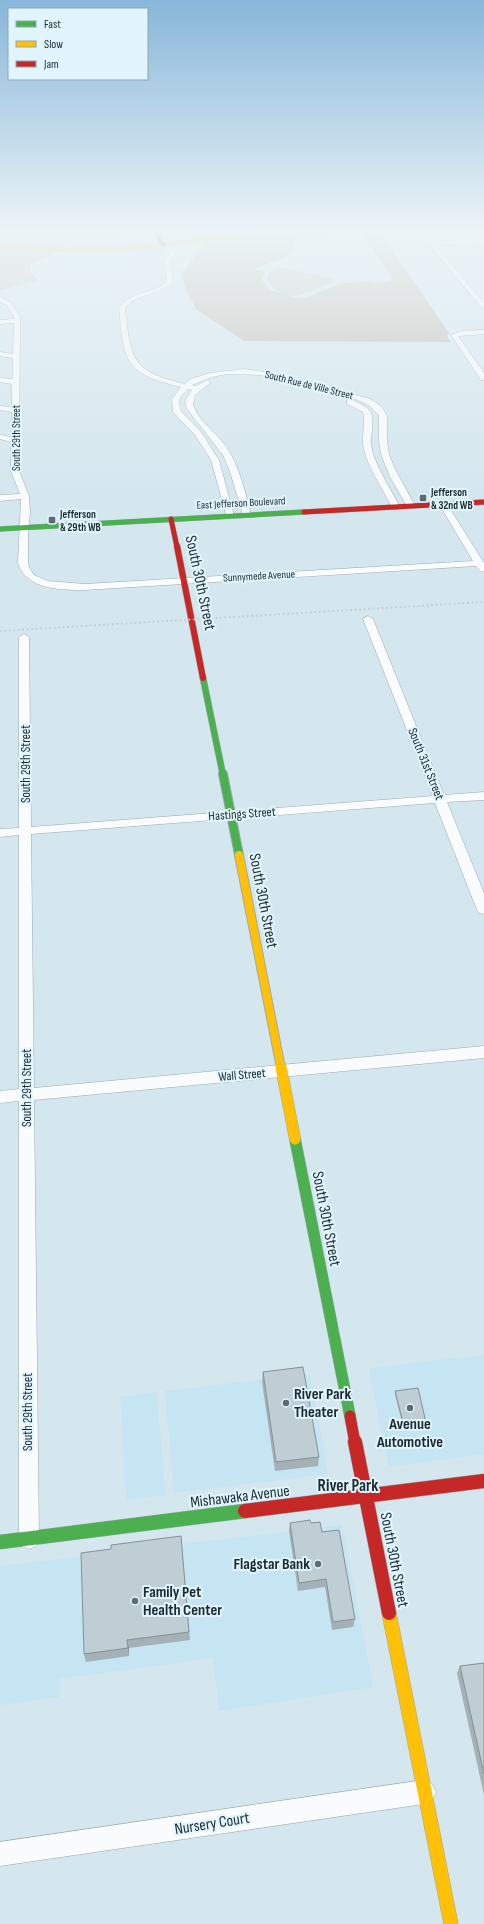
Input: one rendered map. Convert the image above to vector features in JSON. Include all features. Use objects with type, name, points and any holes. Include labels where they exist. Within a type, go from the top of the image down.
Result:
[{"type":"street","name":"South 29th Street","points":[[16,321],[16,475],[25,496],[25,527],[23,534],[25,570],[31,577],[40,582]]},
{"type":"street","points":[[124,321],[132,360],[144,371],[159,378],[197,389],[190,399],[189,403],[191,411],[224,450],[236,479],[247,515]]},
{"type":"street","points":[[484,332],[462,332],[454,335],[484,378]]},
{"type":"street","points":[[0,354],[16,356]]},
{"type":"street","name":"South Rue de Ville Street","points":[[186,386],[210,375],[232,372],[255,372],[278,375],[358,398],[373,404],[380,410],[383,416],[382,441],[385,456],[411,506]]},
{"type":"street","name":"South Rue de Ville Street","points":[[197,389],[216,379],[235,376],[252,376],[275,380],[349,402],[360,407],[366,411],[368,417],[366,434],[370,456],[396,507]]},
{"type":"street","points":[[0,380],[16,382]]},
{"type":"street","points":[[186,386],[176,400],[176,408],[181,418],[198,434],[215,460],[230,516]]},
{"type":"street","points":[[0,408],[16,410]]},
{"type":"street","points":[[0,438],[16,440]]},
{"type":"street","points":[[0,498],[25,496]]},
{"type":"street","name":"East Jefferson Boulevard","points":[[0,529],[484,502]]},
{"type":"street","points":[[443,504],[482,567]]},
{"type":"street","name":"South 30th Street","points":[[171,519],[451,1924]]},
{"type":"street","name":"Sunnymede Avenue","points":[[40,582],[69,587],[482,567]]},
{"type":"street","name":"South 31st Street","points":[[368,619],[484,910]]},
{"type":"street","name":"South 29th Street","points":[[24,637],[28,1095],[29,1539]]},
{"type":"street","name":"Hastings Street","points":[[0,833],[484,796]]},
{"type":"street","name":"Wall Street","points":[[0,1098],[484,1052]]},
{"type":"street","name":"Mishawaka Avenue","points":[[0,1542],[484,1481]]},
{"type":"street","name":"Nursery Court","points":[[0,1854],[424,1792]]},
{"type":"shaded area","points":[[214,321],[441,321],[449,333],[447,336],[451,342],[244,341]]},
{"type":"shaded area","points":[[484,1355],[484,1454],[389,1467],[369,1368]]},
{"type":"shaded area","points":[[310,1374],[328,1474],[174,1493],[165,1391]]},
{"type":"shaded area","points":[[157,1392],[165,1495],[127,1500],[120,1397]]},
{"type":"shaded area","points":[[342,1525],[373,1687],[219,1711],[213,1658],[59,1679],[59,1697],[0,1705],[0,1566]]},
{"type":"building","name":"River Park Theater","points":[[303,1367],[319,1457],[276,1462],[263,1372]]},
{"type":"building","name":"Avenue Automotive","points":[[418,1388],[427,1427],[415,1428],[402,1419],[395,1391]]},
{"type":"building","name":"Flagstar Bank","points":[[310,1520],[311,1523],[320,1522],[322,1532],[339,1530],[355,1619],[333,1622],[326,1579],[299,1583],[290,1523]]},
{"type":"building","name":"Family Pet Health Center","points":[[181,1536],[189,1632],[127,1640],[128,1648],[84,1654],[81,1553],[111,1549],[111,1545]]},
{"type":"building","points":[[484,1663],[484,1774],[460,1666]]},
{"type":"railway","points":[[0,631],[484,602]]},
{"type":"traffic: fast","points":[[0,529],[304,512]]},
{"type":"traffic: fast","points":[[203,678],[239,855]]},
{"type":"traffic: fast","points":[[295,1139],[350,1416]]},
{"type":"traffic: fast","points":[[0,1542],[245,1511]]},
{"type":"traffic: slow","points":[[239,855],[295,1139]]},
{"type":"traffic: slow","points":[[389,1613],[451,1924]]},
{"type":"traffic: jam","points":[[304,512],[484,502]]},
{"type":"traffic: jam","points":[[171,519],[203,678]]},
{"type":"traffic: jam","points":[[350,1416],[389,1613]]},
{"type":"traffic: jam","points":[[245,1511],[484,1481]]},
{"type":"place","name":"Jefferson & 32nd WB","points":[[423,498]]},
{"type":"place","name":"Jefferson & 29th WB","points":[[52,520]]},
{"type":"place","name":"River Park Theater","points":[[286,1403]]},
{"type":"place","name":"Avenue Automotive","points":[[410,1408]]},
{"type":"place","name":"Flagstar Bank","points":[[318,1564]]},
{"type":"place","name":"Family Pet Health Center","points":[[135,1601]]},
{"type":"district","name":"River Park","points":[[348,1486]]}]
